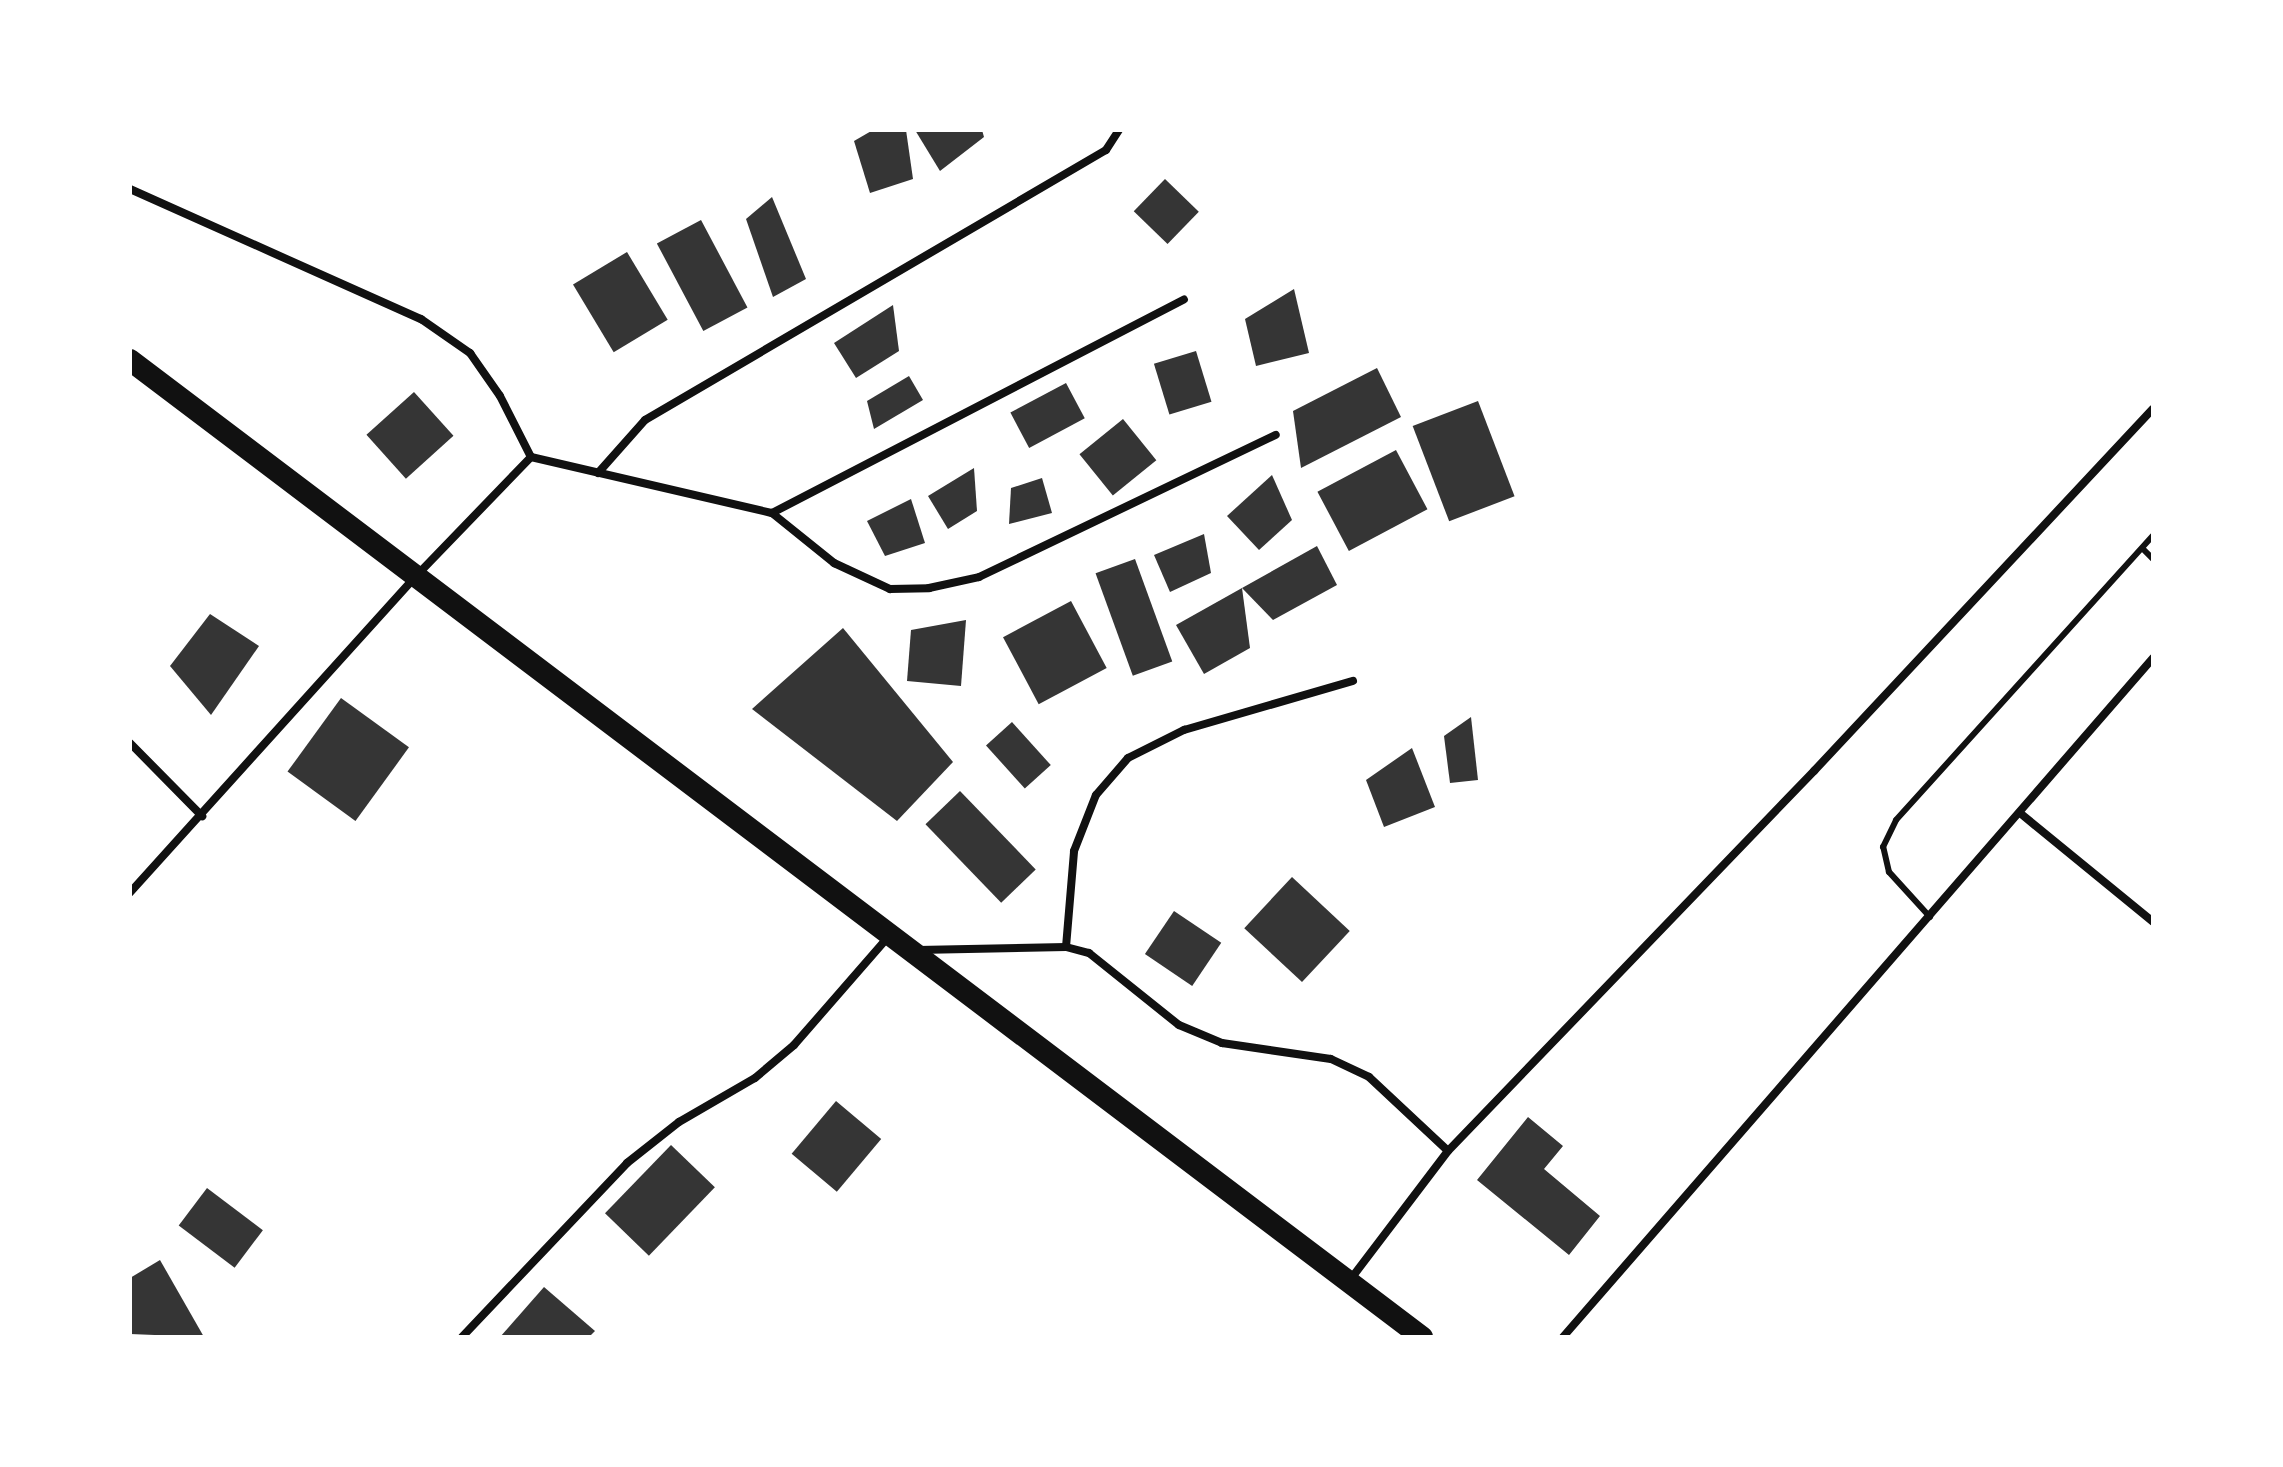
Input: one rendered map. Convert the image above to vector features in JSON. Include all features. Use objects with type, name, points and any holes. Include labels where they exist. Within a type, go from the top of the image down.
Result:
[{"type":"highway","points":[[130,360],[1422,1337]]},
{"type":"street","points":[[598,473],[645,420],[1106,150],[1119,130]]},
{"type":"street","points":[[130,189],[421,319],[470,353],[500,396],[531,457],[772,513],[834,563],[890,589],[929,588],[979,577],[1276,435]]},
{"type":"street","points":[[772,513],[1184,299]]},
{"type":"street","points":[[1350,1281],[1448,1151],[1814,771],[2153,409]]},
{"type":"street","points":[[130,893],[416,576],[531,457]]},
{"type":"street","points":[[1563,1337],[2153,658]]},
{"type":"street","points":[[1066,947],[1074,851],[1096,795],[1128,758],[1184,730],[1353,681]]},
{"type":"street","points":[[130,743],[202,816]]},
{"type":"street","points":[[2020,813],[2153,922]]},
{"type":"street","points":[[462,1337],[627,1163],[679,1122],[755,1078],[794,1045],[890,935]]},
{"type":"street","points":[[910,950],[1066,947],[1112,969],[1179,1025],[1222,1043],[1331,1059],[1369,1077],[1448,1151]]},
{"type":"lane","points":[[1930,917],[1889,872],[1883,847],[1896,820],[2153,536]]},
{"type":"lane","points":[[2143,549],[2153,559]]},
{"type":"building","points":[[873,130],[906,130],[913,179],[870,193],[854,141]]},
{"type":"building","points":[[915,130],[982,130],[984,137],[940,171]]},
{"type":"building","points":[[1165,179],[1199,212],[1168,244],[1134,211]]},
{"type":"building","points":[[772,197],[806,279],[773,297],[746,219]]},
{"type":"building","points":[[701,220],[747,307],[703,331],[657,243]]},
{"type":"building","points":[[627,252],[668,320],[614,352],[573,284]]},
{"type":"building","points":[[1294,289],[1309,353],[1256,366],[1245,319]]},
{"type":"building","points":[[893,305],[899,351],[856,378],[834,343]]},
{"type":"building","points":[[1196,351],[1211,402],[1169,415],[1154,364]]},
{"type":"building","points":[[1377,368],[1401,417],[1301,468],[1293,411]]},
{"type":"building","points":[[909,376],[923,400],[874,429],[867,401]]},
{"type":"building","points":[[1066,383],[1085,418],[1029,448],[1010,413]]},
{"type":"building","points":[[414,392],[453,436],[406,479],[366,435]]},
{"type":"building","points":[[1478,401],[1515,496],[1449,521],[1413,426]]},
{"type":"building","points":[[1123,419],[1156,460],[1113,495],[1079,454]]},
{"type":"building","points":[[1396,450],[1427,509],[1349,551],[1317,492]]},
{"type":"building","points":[[974,468],[977,511],[948,529],[928,496]]},
{"type":"building","points":[[1272,475],[1292,520],[1259,550],[1227,516]]},
{"type":"building","points":[[1042,478],[1052,513],[1009,524],[1011,488]]},
{"type":"building","points":[[911,499],[925,543],[885,556],[867,521]]},
{"type":"building","points":[[1204,534],[1211,573],[1170,592],[1154,555]]},
{"type":"building","points":[[1317,546],[1337,585],[1273,620],[1242,588]]},
{"type":"building","points":[[1135,559],[1172,661],[1133,676],[1096,573]]},
{"type":"building","points":[[1242,588],[1250,648],[1204,674],[1176,625]]},
{"type":"building","points":[[1071,601],[1107,668],[1039,704],[1003,637]]},
{"type":"building","points":[[210,614],[259,646],[211,715],[170,666]]},
{"type":"building","points":[[966,620],[961,686],[907,681],[911,630]]},
{"type":"building","points":[[843,628],[953,762],[897,821],[752,709]]},
{"type":"building","points":[[341,698],[409,747],[355,821],[288,772]]},
{"type":"building","points":[[1471,717],[1478,780],[1450,783],[1444,736]]},
{"type":"building","points":[[1012,722],[1051,765],[1025,789],[986,745]]},
{"type":"building","points":[[1412,748],[1435,807],[1384,827],[1366,780]]},
{"type":"building","points":[[960,791],[1036,869],[1001,903],[925,824]]},
{"type":"building","points":[[1292,877],[1350,931],[1302,982],[1244,928]]},
{"type":"building","points":[[1174,911],[1221,943],[1192,986],[1145,954]]},
{"type":"building","points":[[836,1101],[881,1139],[837,1192],[792,1154]]},
{"type":"building","points":[[1528,1117],[1563,1146],[1544,1169],[1600,1216],[1569,1255],[1477,1180]]},
{"type":"building","points":[[671,1145],[715,1187],[649,1256],[605,1213]]},
{"type":"building","points":[[207,1188],[263,1230],[235,1268],[179,1226]]},
{"type":"building","points":[[160,1260],[204,1337],[130,1334],[130,1278]]},
{"type":"building","points":[[544,1287],[595,1331],[589,1337],[500,1337]]}]
